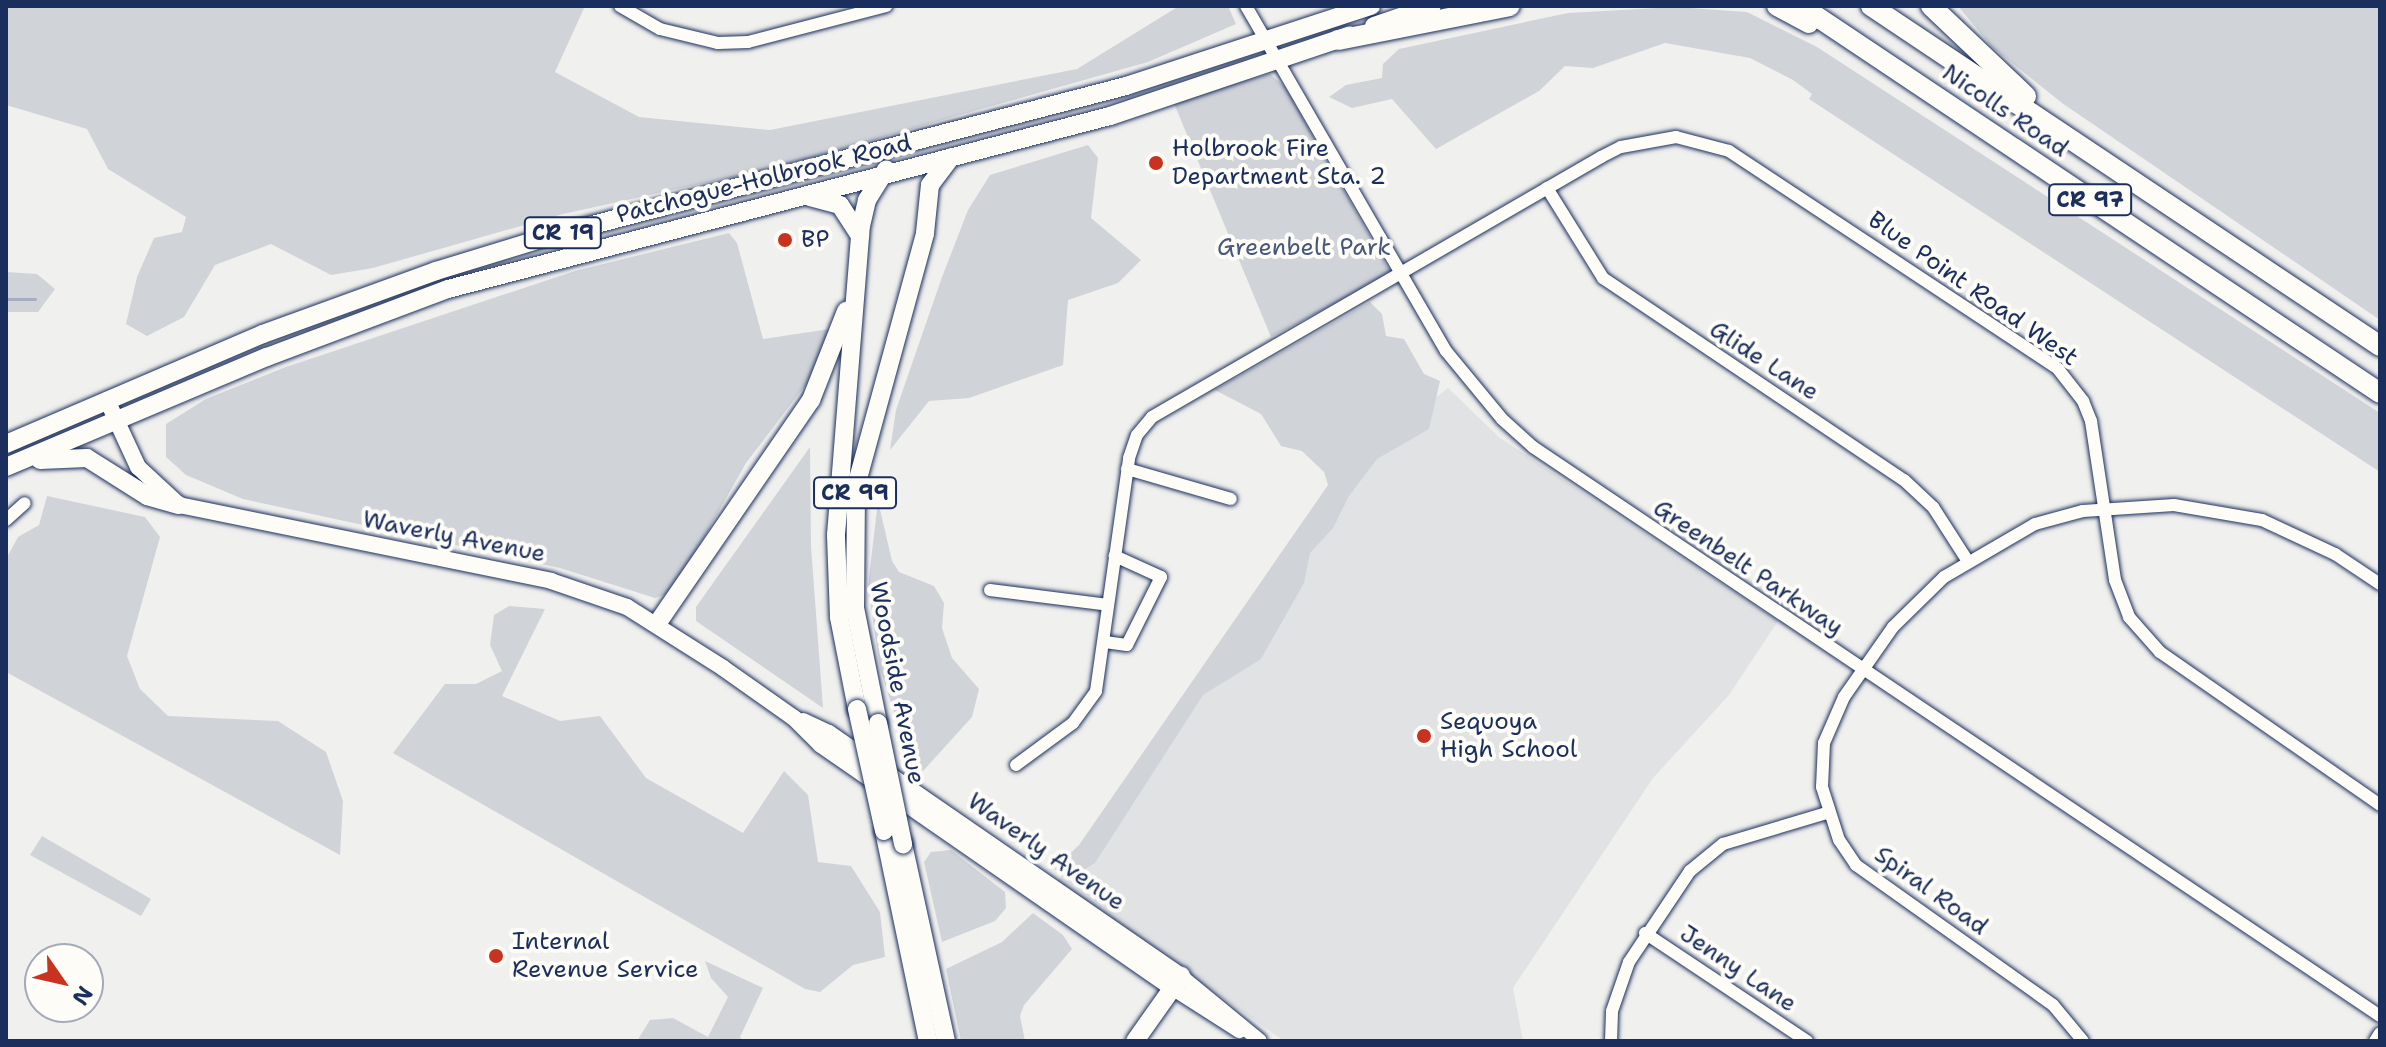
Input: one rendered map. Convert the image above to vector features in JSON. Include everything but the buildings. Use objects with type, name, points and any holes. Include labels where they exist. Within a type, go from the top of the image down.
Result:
[{"type":"highway","points":[[1338,40],[1510,6]]},
{"type":"highway","points":[[1777,6],[1911,80]]},
{"type":"highway","name":"Nicolls Road","points":[[1801,6],[2380,393]]},
{"type":"highway","name":"Nicolls Road","points":[[1871,6],[2380,346]]},
{"type":"highway","points":[[1931,6],[2009,82],[2122,174]]},
{"type":"main road","name":"Patchogue-Holbrook Road","points":[[107,400],[436,271],[1141,82],[1371,6]]},
{"type":"main road","name":"Patchogue-Holbrook Road","points":[[116,419],[448,289],[1139,108],[1432,6]]},
{"type":"main road","name":"CR 99","points":[[882,174],[925,138]]},
{"type":"main road","name":"Woodside Avenue","points":[[928,1041],[903,844],[855,608],[856,486],[925,233],[930,185],[954,155]]},
{"type":"main road","name":"Woodside Avenue","points":[[882,174],[867,200],[860,236],[836,535],[839,617],[884,831],[917,949]]},
{"type":"main road","points":[[799,195],[840,205],[860,236]]},
{"type":"main road","points":[[657,624],[811,400],[836,344],[858,266]]},
{"type":"main road","name":"Waverly Avenue","points":[[107,400],[144,475],[179,505],[574,587],[657,624],[794,718],[821,745],[1177,982]]},
{"type":"main road","name":"CR 19","points":[[6,444],[107,400]]},
{"type":"main road","name":"CR 19","points":[[6,468],[116,419]]},
{"type":"main road","points":[[6,468],[53,457],[79,457],[104,465],[147,496],[179,505]]},
{"type":"main road","name":"Woodside Avenue","points":[[922,975],[946,1041]]},
{"type":"main road","points":[[1135,1041],[1177,982]]},
{"type":"street","points":[[620,6],[660,29],[718,43],[748,42],[886,6]]},
{"type":"street","name":"Greenbelt Parkway","points":[[1246,6],[1401,274],[1465,377],[1533,447],[2380,1016]]},
{"type":"street","name":"Blue Point Road West","points":[[1016,765],[1086,709],[1096,691],[1127,469],[1137,435],[1163,408],[1621,147],[1676,137],[1729,151],[2058,369],[2083,401],[2091,421],[2115,580],[2129,617],[2143,635],[2380,805]]},
{"type":"street","name":"Glide Lane","points":[[1547,188],[1603,278],[1904,480],[1933,507],[1967,560]]},
{"type":"street","points":[[1127,469],[1231,499]]},
{"type":"street","points":[[6,520],[25,503]]},
{"type":"street","name":"Spiral Road","points":[[2083,1041],[2029,987],[1872,881],[1839,840],[1827,813],[1824,743],[1862,670],[1906,611],[1967,560],[2035,524],[2103,507],[2187,506],[2262,520],[2335,554],[2380,584]]},
{"type":"street","points":[[1105,642],[1127,645],[1161,577],[1115,556]]},
{"type":"street","points":[[990,590],[1108,605]]},
{"type":"street","points":[[1611,1041],[1618,988],[1645,933],[1706,855],[1753,833],[1827,813]]},
{"type":"street","name":"Jenny Lane","points":[[1645,933],[1807,1041]]},
{"type":"street","name":"Waverly Avenue","points":[[1177,982],[1259,1041]]},
{"type":"street","points":[[2375,1041],[2380,1033]]},
{"type":"shaded area","name":"Sequoya High School","points":[[1448,388],[1500,438],[1778,621],[1729,695],[1653,778],[1513,988],[1523,1041],[1284,1041],[1057,882],[1339,473]]},
{"type":"green space","points":[[6,6],[585,6],[555,72],[639,117],[770,130],[1077,69],[1179,6],[1228,6],[1236,24],[1148,62],[773,168],[563,214],[373,268],[331,275],[271,244],[215,265],[184,317],[147,336],[126,324],[137,277],[154,238],[182,232],[186,217],[108,169],[87,129],[6,105]]},
{"type":"green space","points":[[1958,6],[2380,6],[2380,320],[2062,103],[1992,47]]},
{"type":"green space","points":[[1676,7],[1747,12],[1817,47],[2380,413],[2380,472],[1809,99],[1812,94],[1793,80],[1750,58],[1665,43],[1593,68],[1565,66],[1539,91],[1436,149],[1392,99],[1352,108],[1329,97],[1346,85],[1382,78],[1383,64],[1399,49],[1568,13]]},
{"type":"green space","name":"Greenbelt Park","points":[[1270,74],[1285,87],[1391,274],[1271,337],[1173,101]]},
{"type":"green space","points":[[1088,145],[1098,158],[1091,218],[1141,260],[1118,283],[1068,300],[1063,365],[969,398],[929,401],[890,450],[896,410],[942,277],[968,210],[990,175]]},
{"type":"green space","points":[[729,233],[737,243],[763,339],[830,329],[817,370],[746,463],[673,592],[655,598],[560,568],[243,499],[186,475],[166,457],[166,424],[206,399],[286,367],[575,271]]},
{"type":"green space","points":[[6,272],[37,274],[55,289],[38,312],[6,312]]},
{"type":"green space","points":[[1370,302],[1382,314],[1386,336],[1404,339],[1424,374],[1440,381],[1429,429],[1377,459],[1349,496],[1333,528],[1310,553],[1304,583],[1261,659],[1203,695],[1095,863],[1069,879],[1054,869],[1079,845],[1328,485],[1324,472],[1302,451],[1281,446],[1261,414],[1215,390]]},
{"type":"green space","points":[[810,447],[811,546],[823,708],[696,621],[696,607]]},
{"type":"green space","points":[[47,496],[145,517],[160,537],[127,656],[140,689],[168,716],[278,721],[326,752],[343,801],[340,855],[6,672],[6,559],[18,537],[39,525]]},
{"type":"green space","points":[[878,501],[892,561],[899,572],[934,586],[944,603],[942,628],[952,658],[979,689],[972,717],[923,771],[908,755],[880,669],[868,586]]},
{"type":"green space","points":[[509,606],[545,609],[502,696],[560,721],[600,716],[646,778],[743,833],[784,771],[808,795],[818,862],[851,866],[880,912],[885,957],[853,965],[820,992],[805,989],[393,753],[445,684],[476,684],[502,671],[490,645],[494,615]]},
{"type":"green space","points":[[42,836],[151,899],[141,916],[30,855]]},
{"type":"green space","points":[[951,850],[1005,892],[1006,908],[995,921],[942,942],[924,862],[931,852]]},
{"type":"green space","points":[[1033,913],[1063,935],[1072,949],[1024,1005],[1020,1016],[1025,1041],[961,1041],[946,969],[1002,942]]},
{"type":"green space","points":[[705,961],[763,988],[740,1037],[743,1041],[637,1041],[650,1020],[673,1018],[708,1037],[728,997],[711,978]]},
{"type":"waterway","points":[[6,299],[35,299]]},
{"type":"place","name":"Holbrook Fire Department Sta. 2","points":[[1156,163]]},
{"type":"place","name":"BP","points":[[785,240]]},
{"type":"place","name":"Sequoya High School","points":[[1424,736]]},
{"type":"place","name":"Internal Revenue Service","points":[[496,956]]}]
